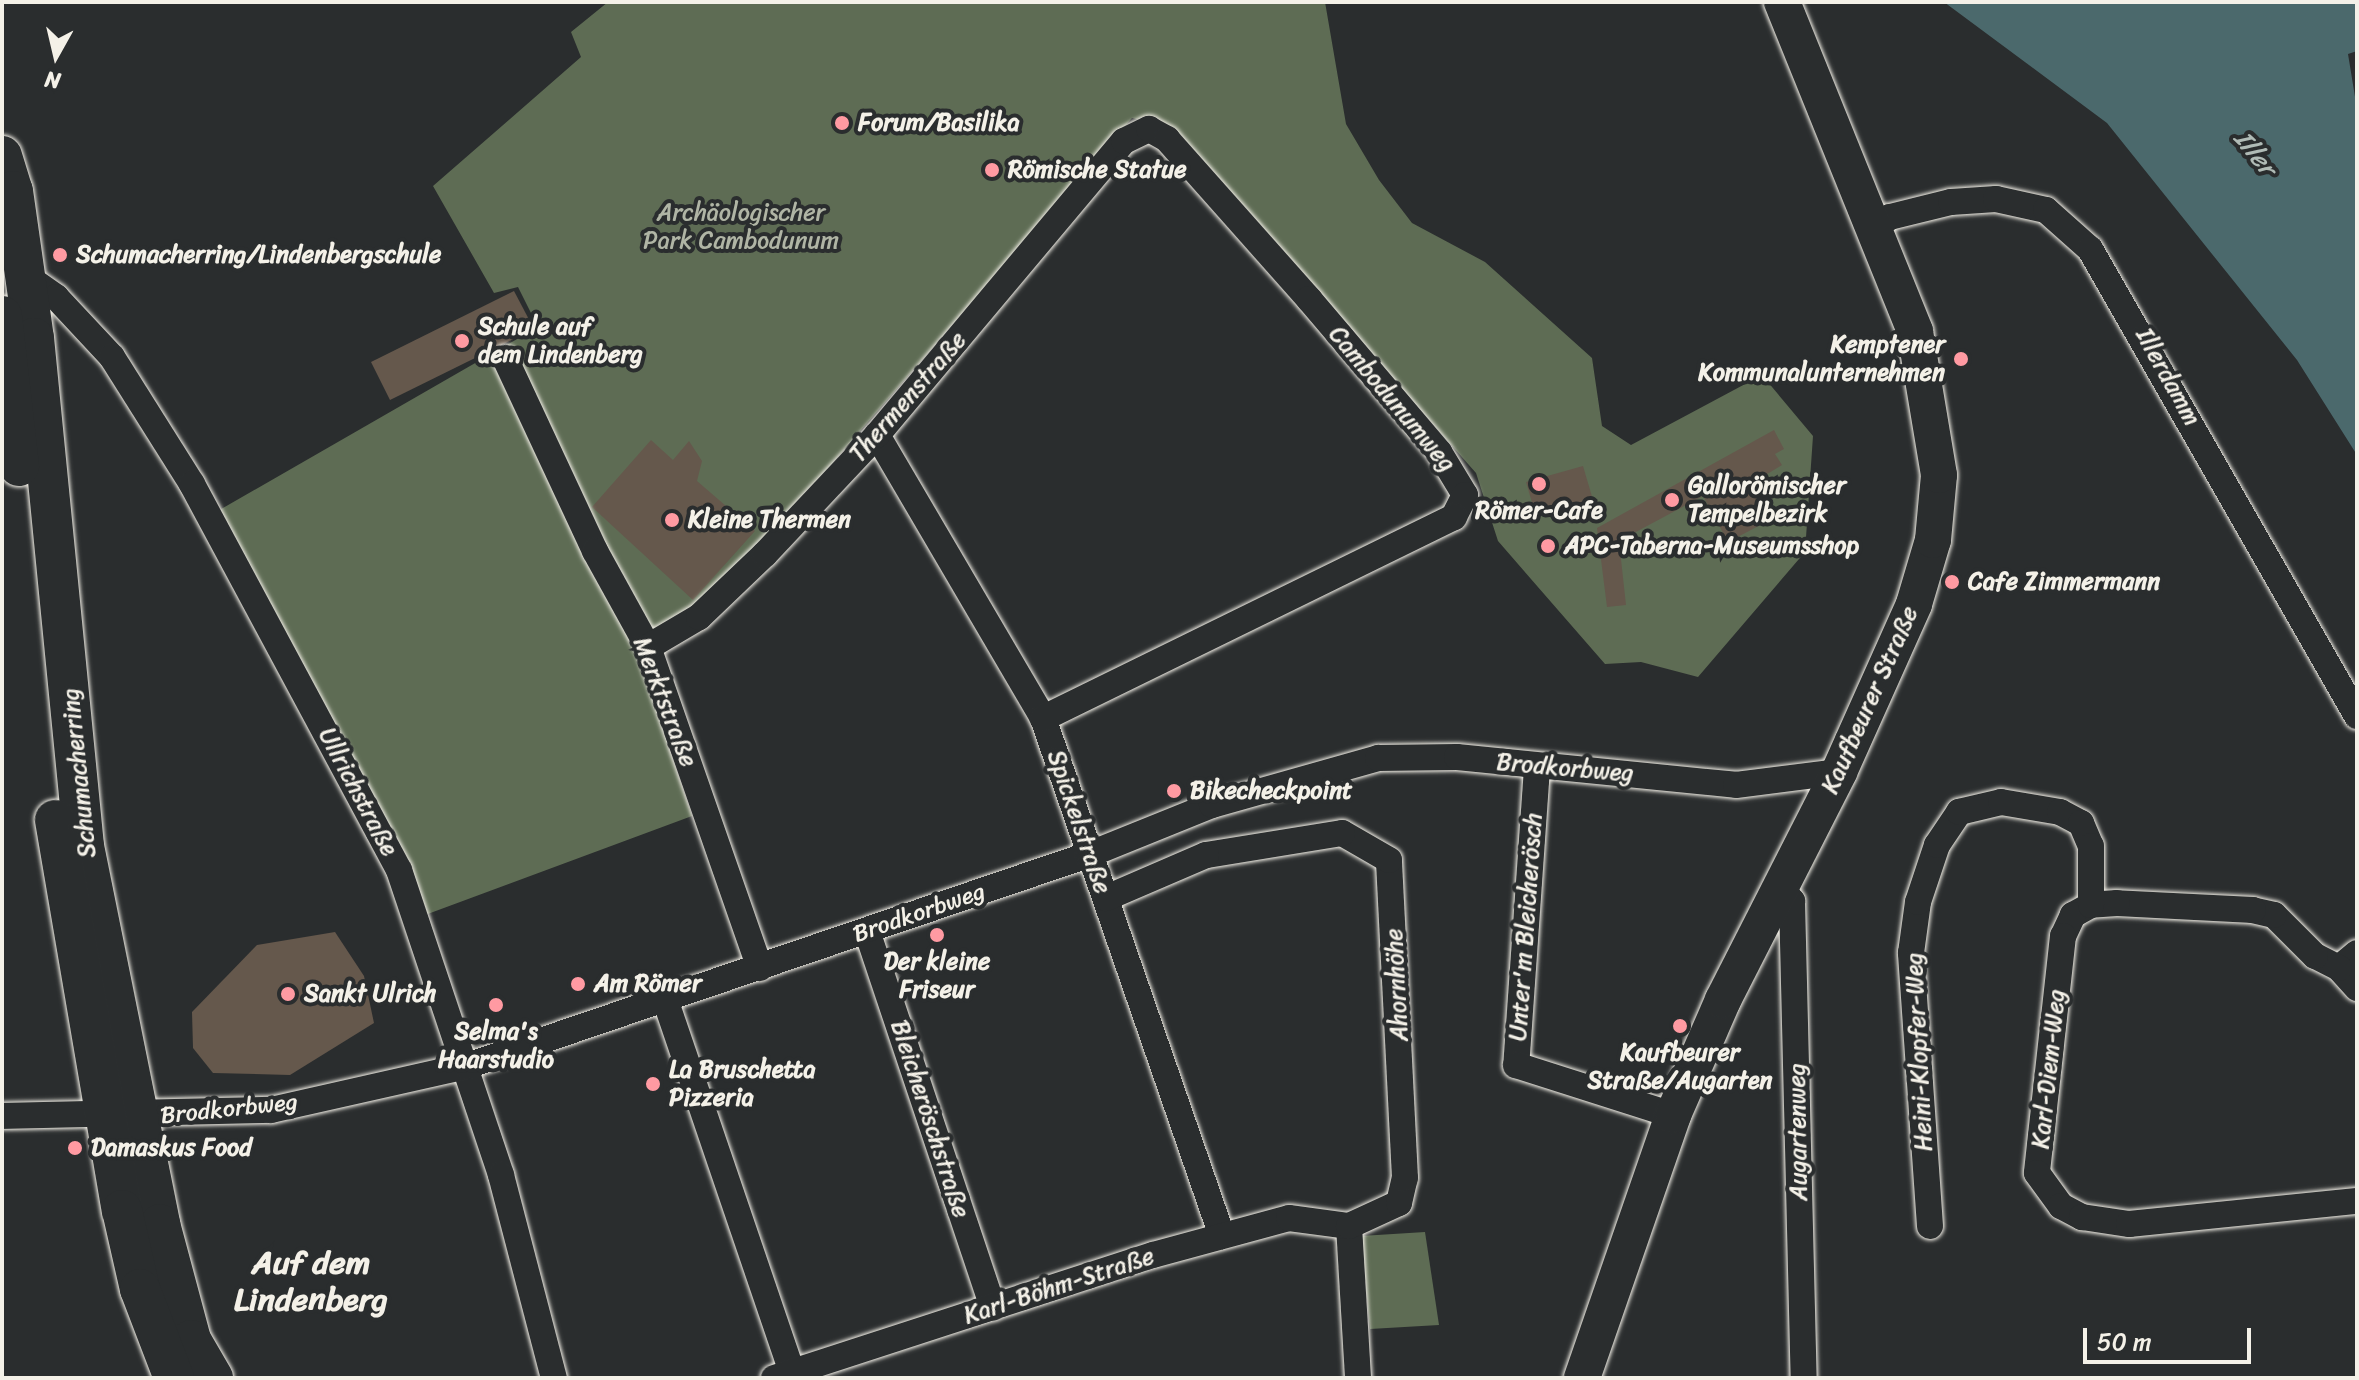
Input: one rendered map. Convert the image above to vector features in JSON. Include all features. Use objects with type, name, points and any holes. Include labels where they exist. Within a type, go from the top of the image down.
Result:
[{"type":"main road","name":"Schumacherring","points":[[2,156],[26,276],[14,333],[25,385],[122,1117],[140,1289],[174,1378]]},
{"type":"main road","name":"Schumacherring","points":[[122,1117],[191,1340],[213,1378]]},
{"type":"street","name":"Kaufbeurer Straße","points":[[1582,1378],[1673,1115],[1723,1000],[1839,772],[1914,604],[1933,540],[1939,475],[1915,331],[1782,2]]},
{"type":"street","name":"Thermenstraße","points":[[648,647],[699,617],[877,435],[1124,141],[1149,129]]},
{"type":"street","name":"Cambodunumweg","points":[[1043,718],[1454,517],[1465,495],[1439,452],[1309,299],[1167,139],[1149,129]]},
{"type":"street","name":"Illerdamm","points":[[1874,228],[1890,217],[1951,202],[1996,199],[2046,210],[2090,249],[2357,716]]},
{"type":"street","name":"Ullrichstraße","points":[[26,276],[56,297],[112,357],[192,484],[399,870],[467,1066],[554,1378]]},
{"type":"street","name":"Merktstraße","points":[[505,358],[595,551],[648,647],[760,968]]},
{"type":"street","name":"Spickelstraße","points":[[877,435],[1043,718],[1222,1236]]},
{"type":"street","name":"Brodkorbweg","points":[[8,1113],[122,1117],[271,1110],[467,1066],[666,1002],[1088,855],[1212,805],[1378,758],[1457,757],[1537,768],[1736,785],[1839,772]]},
{"type":"street","name":"Unter'm Bleicherösch","points":[[1537,768],[1516,1065],[1673,1115]]},
{"type":"street","name":"Heini-Klopfer-Weg","points":[[1930,1226],[1911,953],[1918,902],[1937,845],[1959,812],[2001,802],[2060,812],[2081,823],[2091,846],[2091,905]]},
{"type":"street","name":"Ahornhöhe","points":[[1106,898],[1206,855],[1342,833],[1389,860],[1405,1178],[1399,1203],[1349,1226]]},
{"type":"street","name":"Augartenweg","points":[[1782,889],[1792,901],[1804,1378]]},
{"type":"street","points":[[2091,905],[2274,915],[2315,956],[2348,960],[2357,988]]},
{"type":"street","name":"Karl-Diem-Weg","points":[[2091,905],[2073,915],[2063,936],[2037,1173],[2045,1189],[2082,1217],[2129,1224],[2357,1201]]},
{"type":"street","name":"Bleicheröschstraße","points":[[867,931],[993,1307]]},
{"type":"street","points":[[666,1002],[783,1375]]},
{"type":"street","name":"Karl-Böhm-Straße","points":[[783,1375],[993,1307],[1289,1218],[1349,1226]]},
{"type":"street","points":[[1349,1226],[1358,1378]]},
{"type":"green space","name":"Archäologischer Park Cambodunum","points":[[608,2],[1325,2],[1346,124],[1379,180],[1412,223],[1485,262],[1592,358],[1602,426],[1631,445],[1762,375],[1813,436],[1805,552],[1698,677],[1641,662],[1605,664],[1498,541],[1476,473],[1172,128],[1132,118],[782,521],[690,608],[634,645],[692,816],[425,915],[216,512],[538,327],[518,287],[494,293],[433,186],[581,57],[571,32]]},
{"type":"green space","points":[[1425,1232],[1439,1325],[1370,1329],[1361,1236]]},
{"type":"water","name":"Iller","points":[[1944,2],[2357,2],[2357,51],[2348,54],[2357,109],[2357,455],[2297,360],[2107,123]]},
{"type":"building","name":"Schule auf dem Lindenberg","points":[[514,291],[534,329],[390,400],[371,362]]},
{"type":"building","name":"Gallorömischer Tempelbezirk","points":[[1774,430],[1784,449],[1775,454],[1782,465],[1749,485],[1768,521],[1728,542],[1703,496],[1619,541],[1626,605],[1607,607],[1597,528]]},
{"type":"building","name":"Kleine Thermen","points":[[651,440],[673,460],[689,441],[702,461],[697,481],[755,531],[693,600],[592,507]]},
{"type":"building","points":[[1583,466],[1593,500],[1536,516],[1526,482]]},
{"type":"building","name":"Sankt Ulrich","points":[[335,932],[364,976],[374,1023],[290,1075],[213,1073],[193,1048],[192,1012],[257,945]]},
{"type":"place","name":"Forum/Basilika","points":[[842,123]]},
{"type":"place","name":"Römische Statue","points":[[992,170]]},
{"type":"place","name":"Schumacherring/Lindenbergschule","points":[[60,255]]},
{"type":"place","name":"Schule auf dem Lindenberg","points":[[462,341]]},
{"type":"place","name":"Kemptener Kommunalunternehmen","points":[[1961,359]]},
{"type":"place","name":"Römer-Cafe","points":[[1539,484]]},
{"type":"place","name":"Gallorömischer Tempelbezirk","points":[[1672,500]]},
{"type":"place","name":"Kleine Thermen","points":[[672,520]]},
{"type":"place","name":"APC-Taberna-Museumsshop","points":[[1548,546]]},
{"type":"place","name":"Cafe Zimmermann","points":[[1952,582]]},
{"type":"place","name":"Bikecheckpoint","points":[[1174,791]]},
{"type":"place","name":"Der kleine Friseur","points":[[937,935]]},
{"type":"place","name":"Am Römer","points":[[578,984]]},
{"type":"place","name":"Sankt Ulrich","points":[[288,994]]},
{"type":"place","name":"Selma's Haarstudio","points":[[496,1005]]},
{"type":"place","name":"Kaufbeurer Straße/Augarten","points":[[1680,1026]]},
{"type":"place","name":"La Bruschetta Pizzeria","points":[[653,1084]]},
{"type":"place","name":"Damaskus Food","points":[[75,1148]]},
{"type":"district","name":"Auf dem Lindenberg","points":[[311,1282]]}]
